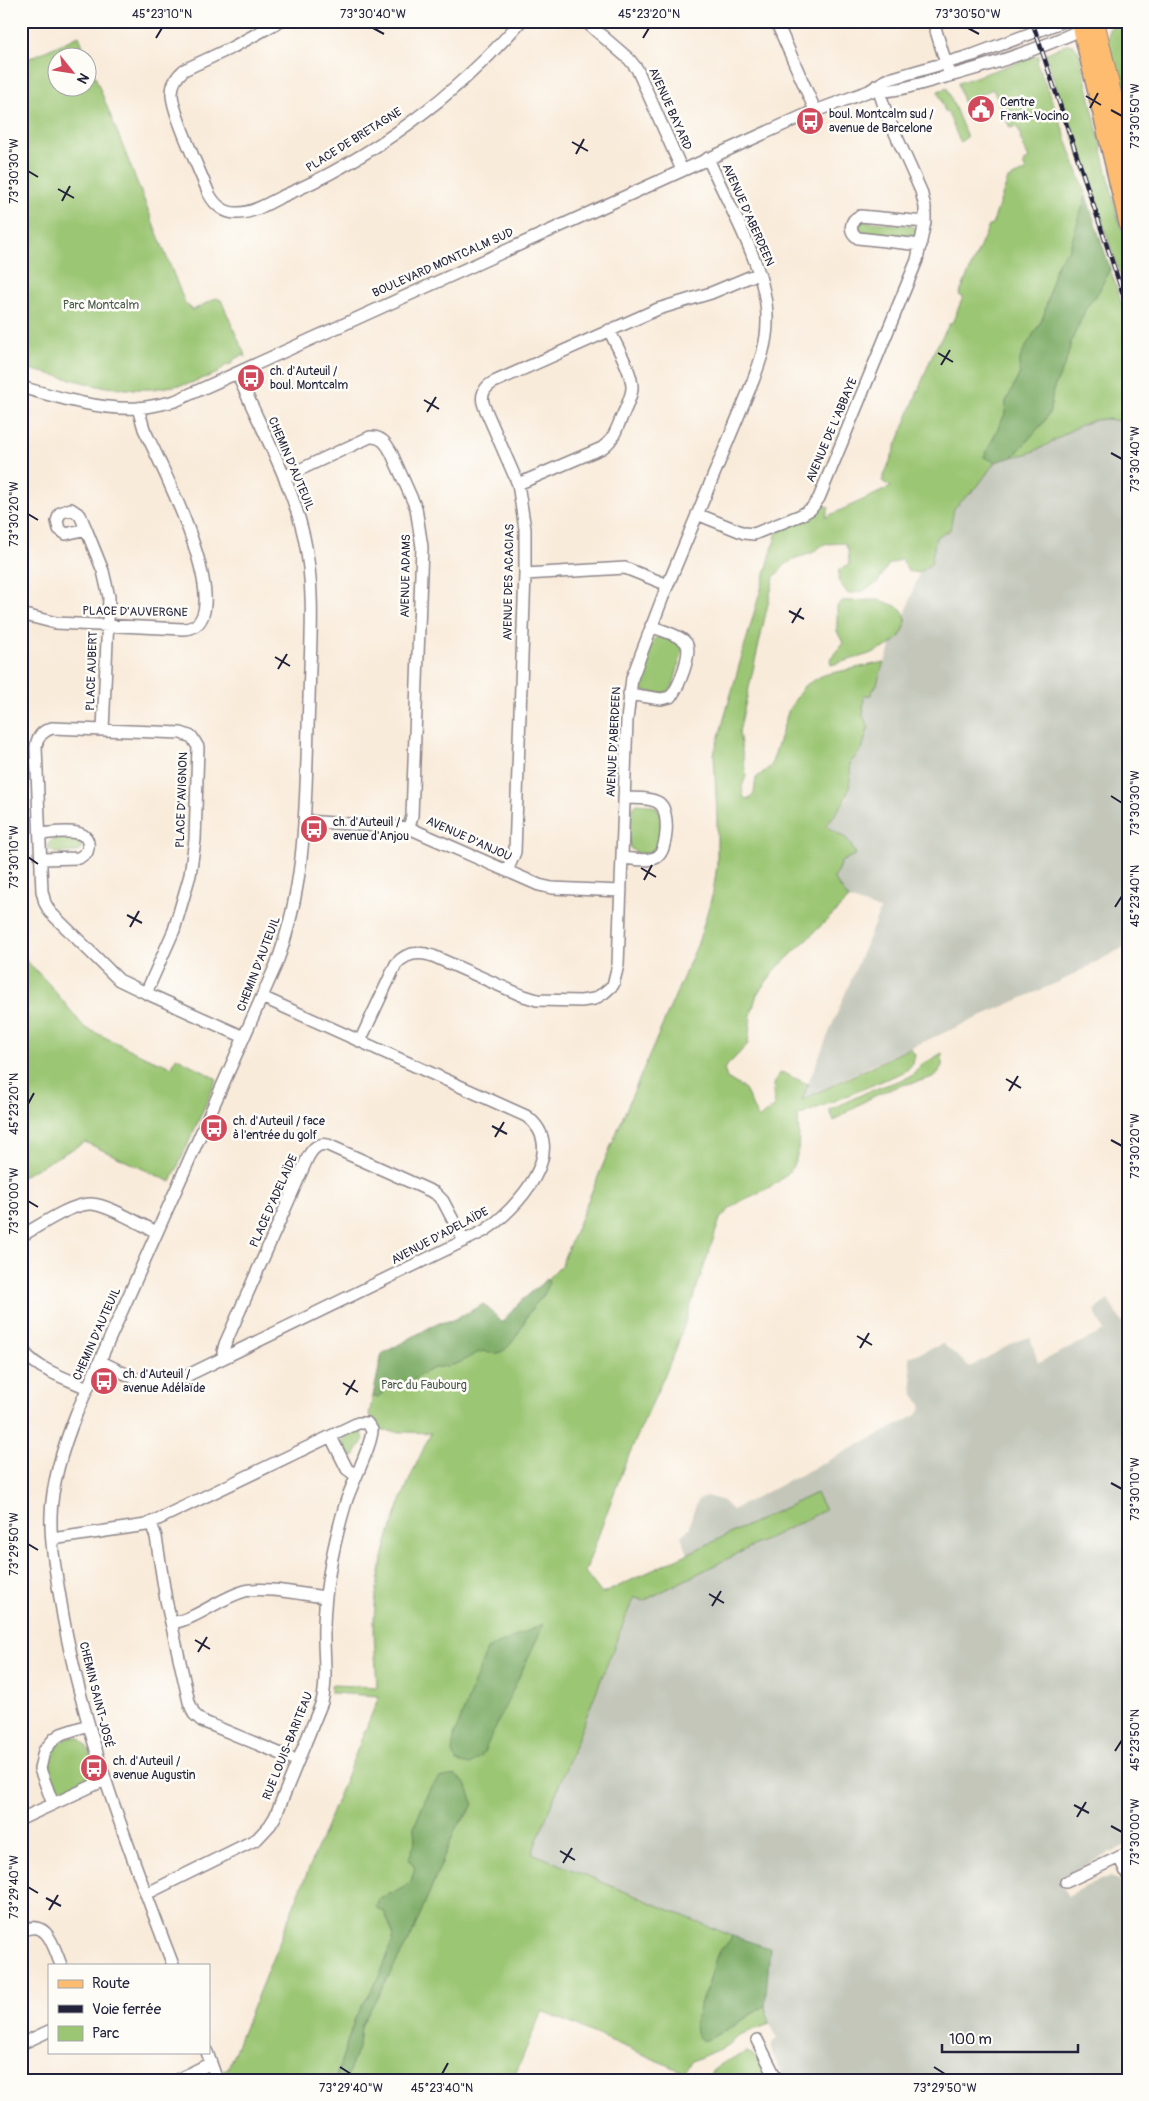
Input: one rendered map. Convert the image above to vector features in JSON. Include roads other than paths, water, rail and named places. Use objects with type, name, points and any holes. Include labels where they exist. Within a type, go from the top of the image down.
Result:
[{"type":"highway","points":[[1090,23],[1128,161]]},
{"type":"main road","points":[[1090,23],[1128,228]]},
{"type":"street","name":"PLACE DE BRETAGNE","points":[[280,21],[233,47],[188,67],[177,76],[172,86],[173,104],[209,194],[216,204],[232,213],[248,212],[289,194],[339,168],[381,142],[452,89],[497,48],[521,21]]},
{"type":"street","name":"AVENUE BAYARD","points":[[585,21],[628,59],[637,70],[682,170]]},
{"type":"street","points":[[776,21],[815,110]]},
{"type":"street","points":[[933,21],[949,76]]},
{"type":"street","name":"BOULEVARD MONTCALM SUD","points":[[21,387],[86,403],[138,408],[175,401],[815,110],[875,89],[886,80],[980,52],[1064,21]]},
{"type":"street","name":"BOULEVARD MONTCALM SUD","points":[[875,89],[890,92],[949,76],[1024,52],[1090,23]]},
{"type":"street","name":"AVENUE DE L'ABBAYE","points":[[697,514],[744,533],[754,534],[764,532],[801,516],[815,504],[900,302],[922,245],[925,207],[921,192],[875,89]]},
{"type":"street","name":"AVENUE D'ABERDEEN","points":[[360,1041],[396,964],[403,958],[415,953],[427,954],[532,999],[581,1002],[600,997],[613,985],[617,974],[629,694],[634,671],[753,381],[766,337],[767,313],[765,295],[759,273],[708,158]]},
{"type":"street","points":[[922,245],[858,238],[852,232],[851,225],[854,219],[860,216],[925,222]]},
{"type":"street","name":"AVENUE DES ACACIAS","points":[[507,872],[515,852],[525,529],[518,484],[484,406],[483,392],[494,382],[609,330],[658,309],[711,293],[759,273]]},
{"type":"street","points":[[518,484],[602,448],[614,435],[630,397],[632,386],[630,376],[609,330]]},
{"type":"street","name":"CHEMIN D'AUTEUIL","points":[[52,1539],[51,1515],[56,1478],[70,1430],[262,998],[280,954],[295,907],[301,872],[312,592],[310,569],[296,508],[237,373]]},
{"type":"street","name":"PLACE D'AUVERGNE","points":[[21,614],[56,623],[108,626],[188,628],[198,624],[205,611],[203,577],[194,540],[144,429],[138,408]]},
{"type":"street","name":"AVENUE ADAMS","points":[[284,477],[370,437],[378,438],[386,443],[391,452],[416,508],[422,546],[412,816],[409,828]]},
{"type":"street","name":"PLACE AUBERT","points":[[86,529],[106,580],[108,597],[104,730]]},
{"type":"street","points":[[525,574],[625,568],[668,585]]},
{"type":"street","points":[[629,694],[661,699],[670,697],[677,688],[683,672],[689,652],[686,643],[651,626]]},
{"type":"street","name":"PLACE D'AVIGNON","points":[[146,993],[174,930],[190,875],[195,840],[199,752],[196,742],[192,737],[181,732],[52,728],[43,732],[39,737],[36,747],[43,898],[50,912],[118,980],[146,993],[244,1037]]},
{"type":"street","points":[[622,858],[654,858],[661,853],[665,843],[665,810],[662,805],[651,800],[624,798]]},
{"type":"street","name":"AVENUE D'ANJOU","points":[[304,821],[409,828],[507,872],[546,887],[621,891]]},
{"type":"street","points":[[40,834],[79,832],[87,837],[89,842],[87,852],[79,858],[41,859]]},
{"type":"street","name":"AVENUE D'ADELAÏDE","points":[[100,1361],[150,1384],[162,1385],[176,1381],[464,1241],[502,1219],[520,1200],[534,1177],[544,1150],[541,1133],[531,1120],[519,1112],[262,998]]},
{"type":"street","name":"PLACE D'ADELAÏDE","points":[[225,1358],[223,1352],[225,1344],[292,1192],[311,1151],[320,1144],[328,1145],[435,1193],[443,1201],[464,1241]]},
{"type":"street","points":[[21,1236],[76,1207],[87,1204],[102,1206],[157,1232]]},
{"type":"street","points":[[21,1346],[24,1353],[33,1362],[88,1388]]},
{"type":"street","name":"RUE LOUIS-BARITEAU","points":[[52,1539],[151,1523],[358,1423],[367,1423],[370,1426],[372,1435],[355,1475],[336,1536],[326,1597],[324,1695],[275,1817],[257,1839],[146,1894]]},
{"type":"street","points":[[331,1436],[347,1469],[355,1475]]},
{"type":"street","points":[[151,1523],[156,1537],[171,1623],[189,1702],[194,1714],[202,1721],[298,1761]]},
{"type":"street","name":"CHEMIN SAINT-JOSÉ","points":[[52,1539],[66,1629],[88,1726],[105,1780],[173,1964]]},
{"type":"street","points":[[171,1623],[183,1621],[248,1591],[260,1590],[326,1597]]},
{"type":"street","points":[[53,1804],[40,1769],[44,1752],[54,1739],[62,1734],[88,1726]]},
{"type":"street","points":[[21,1819],[105,1780]]},
{"type":"street","points":[[1066,1882],[1123,1855],[1128,1876]]},
{"type":"street","points":[[21,1931],[31,1927],[44,1930],[50,1937],[61,1964]]},
{"type":"street","points":[[21,2044],[48,2031]]},
{"type":"street","points":[[757,2040],[777,2080]]},
{"type":"street","points":[[176,2080],[209,2058],[213,2078]]},
{"type":"railway","points":[[1032,21],[1128,309]]},
{"type":"place","name":"Centre Frank-Vocino","points":[[981,109]]},
{"type":"place","name":"boul. Montcalm sud / avenue de Barcelone","points":[[810,121]]},
{"type":"place","name":"ch. d'Auteuil / boul. Montcalm","points":[[251,378]]},
{"type":"place","name":"ch. d'Auteuil / avenue d'Anjou","points":[[314,829]]},
{"type":"place","name":"ch. d'Auteuil / face à l'entrée du golf","points":[[214,1128]]},
{"type":"place","name":"ch. d'Auteuil / avenue Adélaïde","points":[[104,1381]]},
{"type":"place","name":"ch. d'Auteuil / avenue Augustin","points":[[94,1768]]},
{"type":"park label","name":"Parc Montcalm","points":[[101,305]]},
{"type":"park label","name":"Parc du Faubourg","points":[[424,1385]]}]
